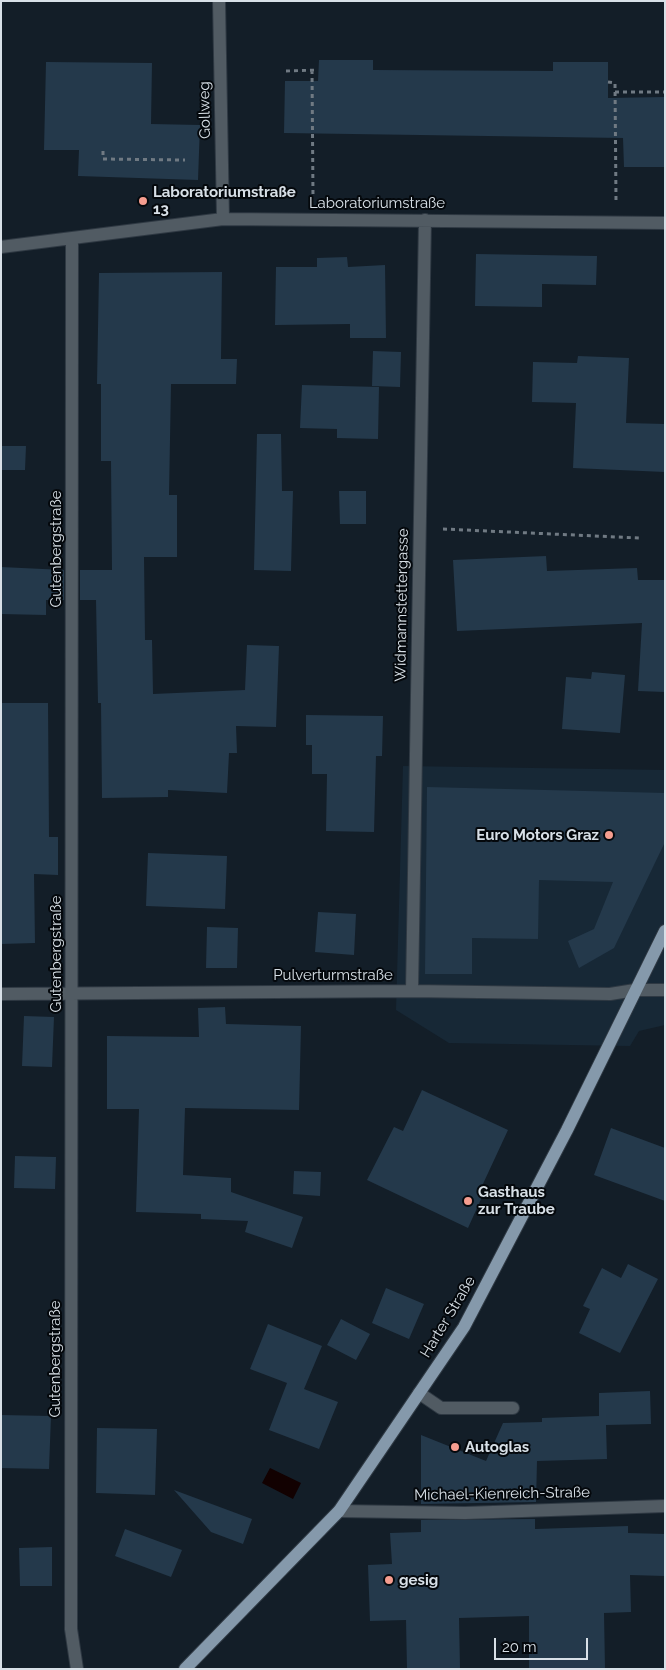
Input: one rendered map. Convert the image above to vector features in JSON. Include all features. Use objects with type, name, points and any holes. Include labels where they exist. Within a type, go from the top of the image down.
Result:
[{"type":"main road","name":"Harter Straße","points":[[185,1669],[339,1511],[464,1327],[567,1130],[665,931]]},
{"type":"street","name":"Gollweg","points":[[219,1],[223,219]]},
{"type":"street","name":"Laboratoriumstraße","points":[[1,247],[223,219],[665,223]]},
{"type":"street","name":"Widmannstettergasse","points":[[412,991],[425,220]]},
{"type":"street","name":"Gutenbergstraße","points":[[72,239],[73,992],[71,1629],[77,1669]]},
{"type":"street","name":"Pulverturmstraße","points":[[1,994],[412,991],[610,994],[635,990],[665,990]]},
{"type":"street","points":[[419,1393],[441,1408],[513,1408]]},
{"type":"street","name":"Michael-Kienreich-Straße","points":[[339,1511],[465,1513],[665,1506]]},
{"type":"path","points":[[312,70],[312,219]]},
{"type":"path","points":[[286,71],[318,70]]},
{"type":"path","points":[[608,82],[615,83],[616,222]]},
{"type":"path","points":[[615,92],[665,92]]},
{"type":"path","points":[[103,151],[103,159],[185,160]]},
{"type":"path","points":[[419,528],[639,538]]},
{"type":"shaded area","points":[[403,766],[665,770],[665,1025],[639,1031],[630,1046],[449,1043],[396,1010]]},
{"type":"shaded area","points":[[270,1468],[301,1483],[293,1499],[262,1483]]},
{"type":"building","points":[[319,60],[373,60],[373,70],[553,71],[553,62],[608,62],[608,98],[665,97],[665,167],[624,167],[623,138],[284,133],[285,81],[318,81]]},
{"type":"building","points":[[46,62],[152,63],[151,124],[200,125],[198,180],[78,176],[79,150],[44,150]]},
{"type":"building","points":[[476,254],[597,256],[596,285],[542,284],[542,307],[475,306]]},
{"type":"building","points":[[347,257],[348,267],[385,265],[386,338],[350,338],[350,324],[275,325],[276,267],[317,267],[317,258]]},
{"type":"building","points":[[222,272],[221,359],[237,359],[236,384],[171,384],[169,495],[177,495],[177,557],[144,557],[145,640],[152,640],[153,694],[245,690],[247,645],[279,646],[276,727],[236,726],[237,753],[229,753],[227,793],[168,790],[168,797],[102,798],[101,703],[98,703],[96,600],[80,600],[80,570],[112,570],[111,461],[101,461],[101,384],[97,384],[99,273]]},
{"type":"building","points":[[373,351],[401,352],[400,387],[372,386]]},
{"type":"building","points":[[578,356],[629,358],[626,423],[665,424],[665,472],[573,468],[576,403],[532,402],[533,362],[577,363]]},
{"type":"building","points":[[302,385],[379,387],[378,439],[337,438],[337,429],[300,428]]},
{"type":"building","points":[[257,434],[281,434],[282,491],[293,491],[291,571],[254,570]]},
{"type":"building","points":[[1,446],[26,446],[25,470],[1,470]]},
{"type":"building","points":[[339,491],[366,491],[366,524],[340,524]]},
{"type":"building","points":[[546,556],[547,571],[637,568],[638,580],[665,580],[665,692],[638,691],[642,623],[457,631],[453,560]]},
{"type":"building","points":[[1,567],[64,570],[64,600],[46,600],[46,615],[1,614]]},
{"type":"building","points":[[592,672],[625,675],[620,733],[562,729],[566,677],[591,679]]},
{"type":"building","points":[[1,703],[48,703],[49,837],[58,837],[58,875],[34,874],[35,943],[1,944]]},
{"type":"building","points":[[306,715],[383,716],[382,756],[376,756],[374,832],[326,831],[327,774],[312,774],[312,745],[306,745]]},
{"type":"building","points":[[427,787],[665,793],[665,842],[614,948],[579,968],[568,941],[594,929],[613,882],[539,880],[538,939],[472,938],[472,974],[425,974]]},
{"type":"building","points":[[148,853],[227,856],[225,909],[146,906]]},
{"type":"building","points":[[318,912],[356,914],[354,955],[315,952]]},
{"type":"building","points":[[207,927],[238,928],[237,968],[206,968]]},
{"type":"building","points":[[225,1007],[226,1024],[301,1026],[299,1110],[185,1108],[183,1175],[231,1178],[231,1192],[303,1217],[292,1248],[245,1232],[248,1221],[201,1219],[201,1214],[136,1212],[139,1109],[107,1109],[107,1036],[199,1037],[198,1008]]},
{"type":"building","points":[[24,1016],[54,1017],[52,1067],[22,1066]]},
{"type":"building","points":[[422,1090],[508,1130],[482,1186],[486,1188],[468,1228],[367,1180],[394,1127],[403,1131]]},
{"type":"building","points":[[611,1128],[665,1148],[665,1201],[594,1175]]},
{"type":"building","points":[[15,1156],[56,1157],[55,1189],[14,1188]]},
{"type":"building","points":[[294,1171],[321,1172],[320,1196],[293,1194]]},
{"type":"building","points":[[628,1264],[658,1279],[620,1353],[579,1333],[590,1309],[583,1306],[602,1268],[621,1278]]},
{"type":"building","points":[[386,1288],[424,1304],[409,1339],[372,1323]]},
{"type":"building","points":[[341,1319],[370,1334],[356,1360],[327,1345]]},
{"type":"building","points":[[268,1324],[322,1346],[304,1389],[338,1402],[319,1449],[269,1430],[287,1383],[250,1369]]},
{"type":"building","points":[[650,1391],[651,1424],[606,1425],[607,1459],[537,1461],[536,1502],[421,1504],[421,1435],[486,1461],[503,1423],[542,1422],[542,1418],[599,1416],[599,1393]]},
{"type":"building","points":[[1,1415],[51,1416],[49,1469],[1,1468]]},
{"type":"building","points":[[97,1428],[157,1429],[155,1495],[96,1493]]},
{"type":"building","points":[[174,1490],[252,1519],[243,1544],[211,1532]]},
{"type":"building","points":[[535,1519],[535,1529],[628,1526],[628,1533],[665,1534],[665,1576],[630,1575],[631,1612],[604,1613],[605,1669],[529,1669],[529,1616],[459,1618],[460,1669],[407,1669],[406,1620],[370,1621],[368,1565],[392,1564],[390,1533],[421,1532],[421,1520]]},
{"type":"building","points":[[125,1529],[182,1550],[171,1577],[115,1556]]},
{"type":"building","points":[[52,1547],[52,1586],[20,1586],[19,1548]]},
{"type":"place","name":"Laboratoriumstraße 13","points":[[143,201]]},
{"type":"place","name":"Euro Motors Graz","points":[[609,835]]},
{"type":"place","name":"Gasthaus zur Traube","points":[[468,1201]]},
{"type":"place","name":"Autoglas","points":[[455,1447]]},
{"type":"place","name":"gesig","points":[[389,1580]]}]
